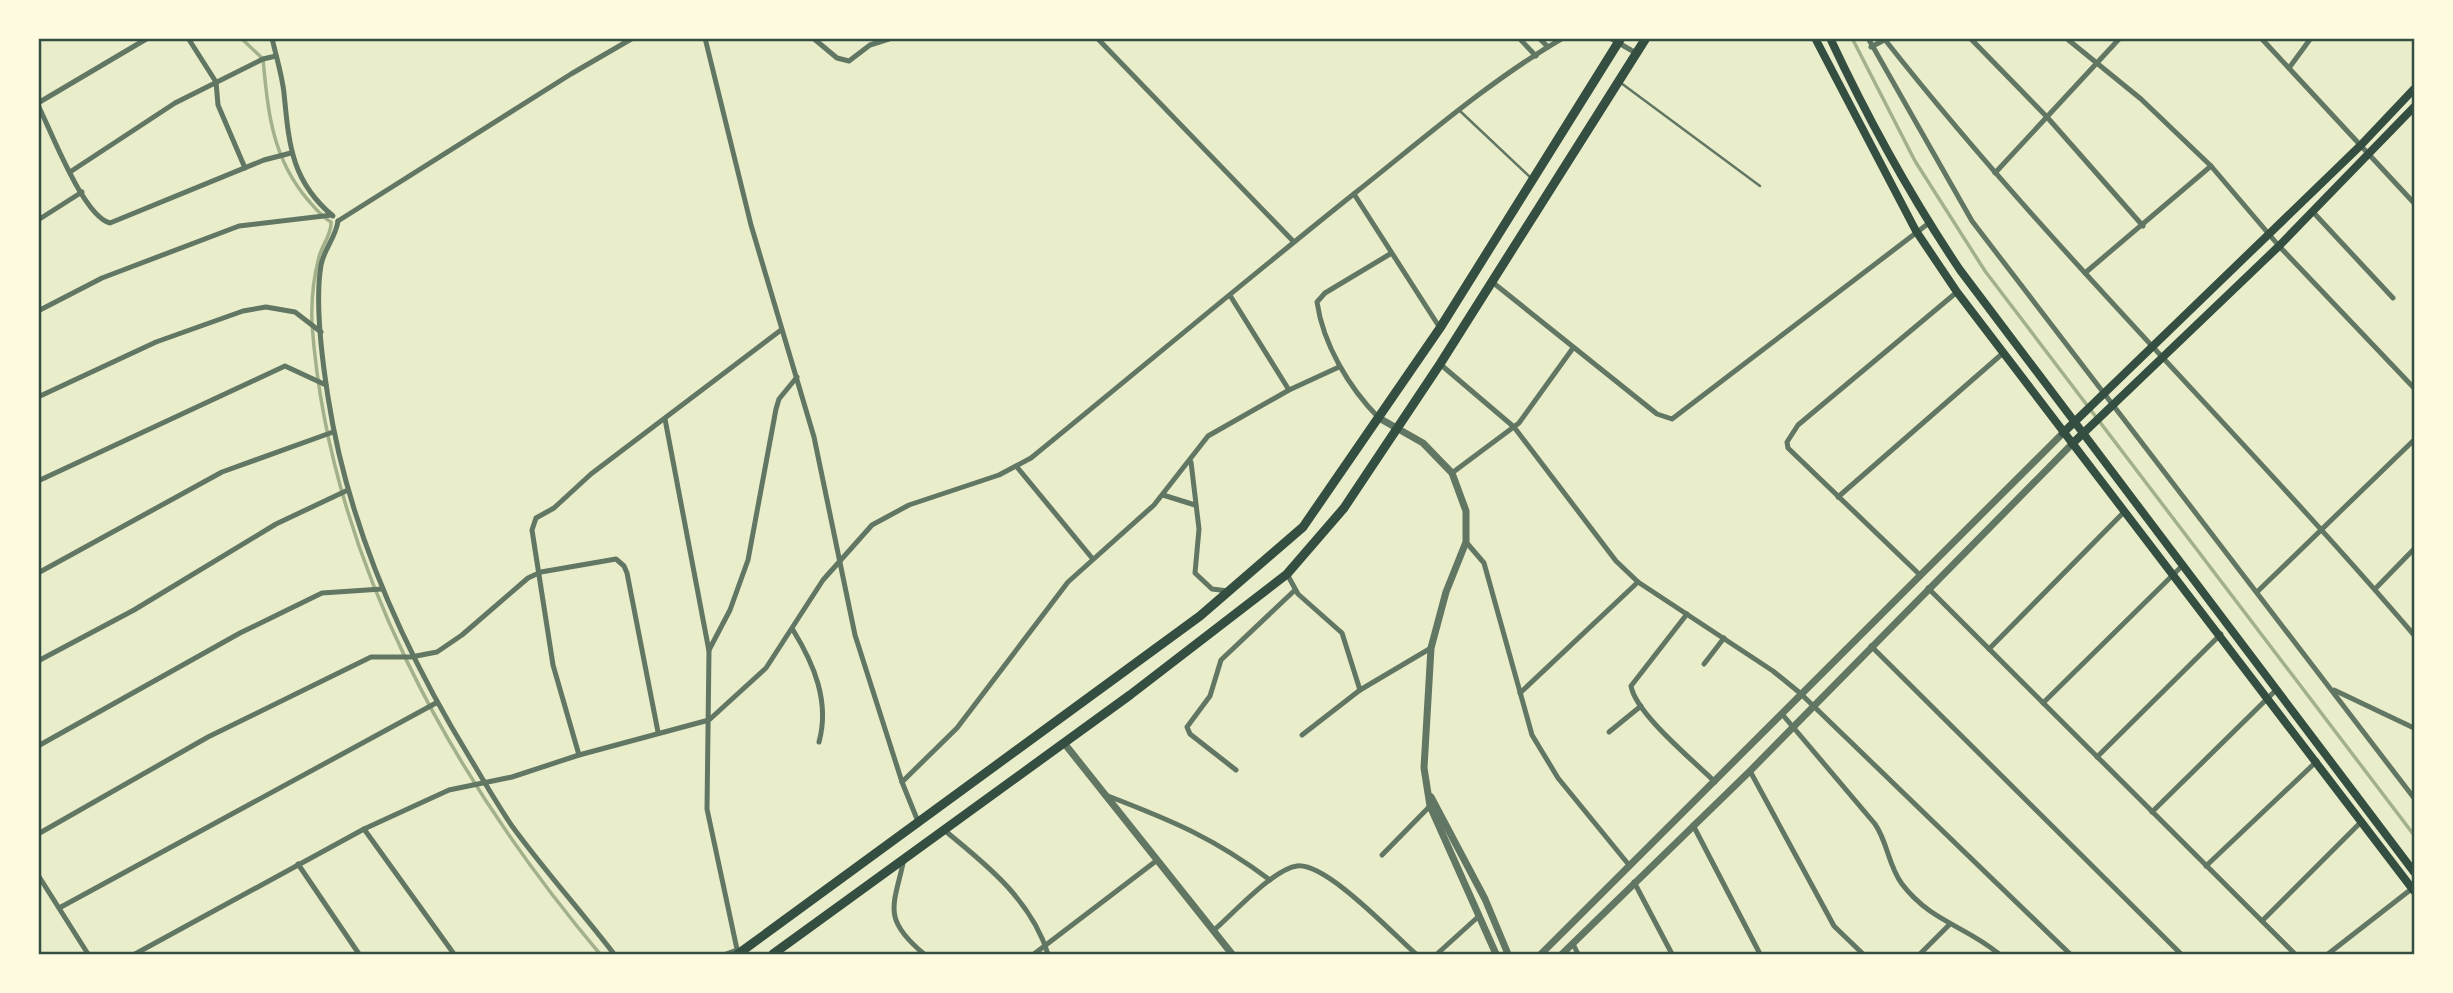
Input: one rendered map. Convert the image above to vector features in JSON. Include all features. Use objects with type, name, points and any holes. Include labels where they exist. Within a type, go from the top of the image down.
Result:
[{"type":"main road","points":[[773,954],[1064,743],[1287,574],[1344,508],[1440,364],[1646,38]]},
{"type":"main road","points":[[1815,38],[1916,231],[1956,292],[2175,574],[2414,889]]},
{"type":"main road","points":[[1830,38],[1877,134],[1928,223],[2414,872]]},
{"type":"main road","points":[[738,953],[919,824],[1231,591],[1303,527],[1440,328],[1616,40]]},
{"type":"main road","points":[[2063,433],[2360,146],[2414,89]]},
{"type":"main road","points":[[2072,444],[2279,246],[2414,107]]},
{"type":"street","points":[[148,38],[38,104],[70,172],[100,218],[110,223],[118,222],[245,168],[291,153]]},
{"type":"street","points":[[188,38],[216,82],[218,105],[245,168]]},
{"type":"street","points":[[272,38],[291,153],[306,189],[338,221]]},
{"type":"street","points":[[338,221],[633,38]]},
{"type":"street","points":[[705,38],[751,225],[814,437],[837,562],[862,659],[902,782],[919,824]]},
{"type":"street","points":[[813,38],[837,58],[849,61],[870,45],[892,38]]},
{"type":"street","points":[[1097,38],[1293,241]]},
{"type":"street","points":[[1519,38],[1536,55]]},
{"type":"street","points":[[1539,38],[1548,47]]},
{"type":"street","points":[[135,954],[364,829],[449,790],[485,783],[658,732],[709,720],[755,680],[793,630],[837,562],[860,535],[891,513],[1017,467],[1230,297],[1293,241],[1460,111],[1563,38]]},
{"type":"street","points":[[1868,38],[1972,221],[2102,396],[2258,591],[2414,797]]},
{"type":"street","points":[[1970,38],[2047,117],[2143,226]]},
{"type":"street","points":[[2066,38],[2141,99],[2210,166],[2270,232],[2279,246],[2414,388]]},
{"type":"street","points":[[1995,173],[2120,38]]},
{"type":"street","points":[[2261,38],[2414,203]]},
{"type":"street","points":[[2289,68],[2311,38]]},
{"type":"street","points":[[1616,40],[1636,54]]},
{"type":"street","points":[[1871,47],[1887,40],[1995,173],[2324,529],[2414,635]]},
{"type":"street","points":[[70,172],[175,103],[263,59],[276,57]]},
{"type":"street","points":[[2085,273],[2210,166]]},
{"type":"street","points":[[38,220],[82,192]]},
{"type":"street","points":[[1354,194],[1390,254],[1440,328]]},
{"type":"street","points":[[2313,212],[2393,298]]},
{"type":"street","points":[[38,311],[102,278],[239,226],[332,215]]},
{"type":"street","points":[[338,221],[337,231],[321,263],[321,332],[326,385],[333,432],[348,490],[382,589],[411,657],[485,783],[512,825],[614,954]]},
{"type":"street","points":[[1491,281],[1657,414],[1672,419],[1928,223]]},
{"type":"street","points":[[1390,254],[1325,293],[1317,302],[1339,367],[1364,403],[1379,418],[1423,443],[1452,473],[1466,511],[1466,542],[1446,592],[1431,648],[1424,733],[1426,787],[1496,954]]},
{"type":"street","points":[[1919,575],[1788,448],[1787,438],[1798,425],[1956,292]]},
{"type":"street","points":[[1230,297],[1289,390]]},
{"type":"street","points":[[38,397],[156,342],[243,311],[266,307],[295,312],[321,332]]},
{"type":"street","points":[[579,755],[553,665],[541,572],[532,530],[536,518],[554,508],[569,491],[781,330]]},
{"type":"street","points":[[1452,473],[1523,419],[1573,348]]},
{"type":"street","points":[[1838,497],[2002,354]]},
{"type":"street","points":[[1440,364],[1514,427],[1616,561],[1638,582],[1724,638],[1813,704],[2070,954]]},
{"type":"street","points":[[38,481],[285,366],[326,385]]},
{"type":"street","points":[[902,782],[944,743],[1068,582],[1163,495],[1191,462],[1200,444],[1216,431],[1289,390],[1339,367]]},
{"type":"street","points":[[709,651],[730,610],[748,560],[779,399],[797,377]]},
{"type":"street","points":[[664,419],[709,651],[707,809],[738,953],[726,954]]},
{"type":"street","points":[[38,573],[222,472],[333,432]]},
{"type":"street","points":[[1541,954],[2063,433]]},
{"type":"street","points":[[2258,591],[2414,440]]},
{"type":"street","points":[[1562,954],[1750,771],[1813,704],[2072,444]]},
{"type":"street","points":[[1191,462],[1199,538],[1195,573],[1212,589],[1231,591]]},
{"type":"street","points":[[1017,467],[1092,558]]},
{"type":"street","points":[[38,661],[134,610],[264,531],[348,490]]},
{"type":"street","points":[[1163,495],[1195,505]]},
{"type":"street","points":[[1989,649],[2125,511]]},
{"type":"street","points":[[1466,542],[1484,563],[1532,735],[1543,756],[1589,818],[1629,865]]},
{"type":"street","points":[[2375,589],[2414,549]]},
{"type":"street","points":[[38,834],[197,743],[371,657],[411,657],[437,652],[450,645],[499,600],[528,578],[541,572],[615,559],[624,566],[658,732]]},
{"type":"street","points":[[2043,703],[2183,565]]},
{"type":"street","points":[[1287,574],[1295,590],[1342,633],[1360,690]]},
{"type":"street","points":[[1520,693],[1638,582]]},
{"type":"street","points":[[1928,588],[2295,954]]},
{"type":"street","points":[[38,746],[240,633],[322,593],[382,589]]},
{"type":"street","points":[[1236,770],[1190,734],[1187,727],[1210,695],[1221,660],[1295,590]]},
{"type":"street","points":[[1687,614],[1634,680],[1633,694],[1641,706],[1715,782]]},
{"type":"street","points":[[793,630],[816,676],[823,710],[819,743]]},
{"type":"street","points":[[2097,757],[2221,634]]},
{"type":"street","points":[[1704,664],[1724,638]]},
{"type":"street","points":[[1871,646],[2181,954]]},
{"type":"street","points":[[1302,735],[1360,690],[1431,648]]},
{"type":"street","points":[[2331,689],[2414,728]]},
{"type":"street","points":[[2152,812],[2276,690]]},
{"type":"street","points":[[61,907],[436,703]]},
{"type":"street","points":[[1609,732],[1641,706]]},
{"type":"street","points":[[1782,714],[1879,830],[1890,864],[1923,907],[1949,925],[1979,939],[1999,954]]},
{"type":"street","points":[[1064,743],[1232,954]]},
{"type":"street","points":[[2206,866],[2317,761]]},
{"type":"street","points":[[1750,771],[1834,926],[1863,954]]},
{"type":"street","points":[[1105,795],[1208,837],[1270,880]]},
{"type":"street","points":[[1382,855],[1432,804]]},
{"type":"street","points":[[1432,804],[1485,899],[1508,954]]},
{"type":"street","points":[[2262,921],[2362,821]]},
{"type":"street","points":[[1693,825],[1760,954]]},
{"type":"street","points":[[364,829],[454,954]]},
{"type":"street","points":[[944,830],[1003,880],[1031,917],[1048,954]]},
{"type":"street","points":[[904,859],[892,902],[893,914],[912,944],[924,954]]},
{"type":"street","points":[[1034,954],[1156,861]]},
{"type":"street","points":[[298,864],[359,954]]},
{"type":"street","points":[[1213,931],[1270,880],[1297,866],[1315,870],[1340,887],[1416,954]]},
{"type":"street","points":[[38,875],[61,907],[88,954]]},
{"type":"street","points":[[1634,881],[1672,954]]},
{"type":"street","points":[[2328,954],[2414,889]]},
{"type":"street","points":[[1437,954],[1479,916]]},
{"type":"street","points":[[1920,954],[1949,925]]},
{"type":"street","points":[[1573,944],[1578,954]]},
{"type":"lane","points":[[1618,81],[1760,186]]},
{"type":"lane","points":[[1460,111],[1532,179]]},
{"type":"waterway","points":[[241,38],[263,59],[270,116],[286,168],[308,200],[331,222],[315,274],[312,324],[323,411],[343,497],[372,580],[407,661],[448,739],[495,814],[546,886],[600,954]]},
{"type":"waterway","points":[[1852,38],[1915,161],[1985,271],[2414,835]]}]
